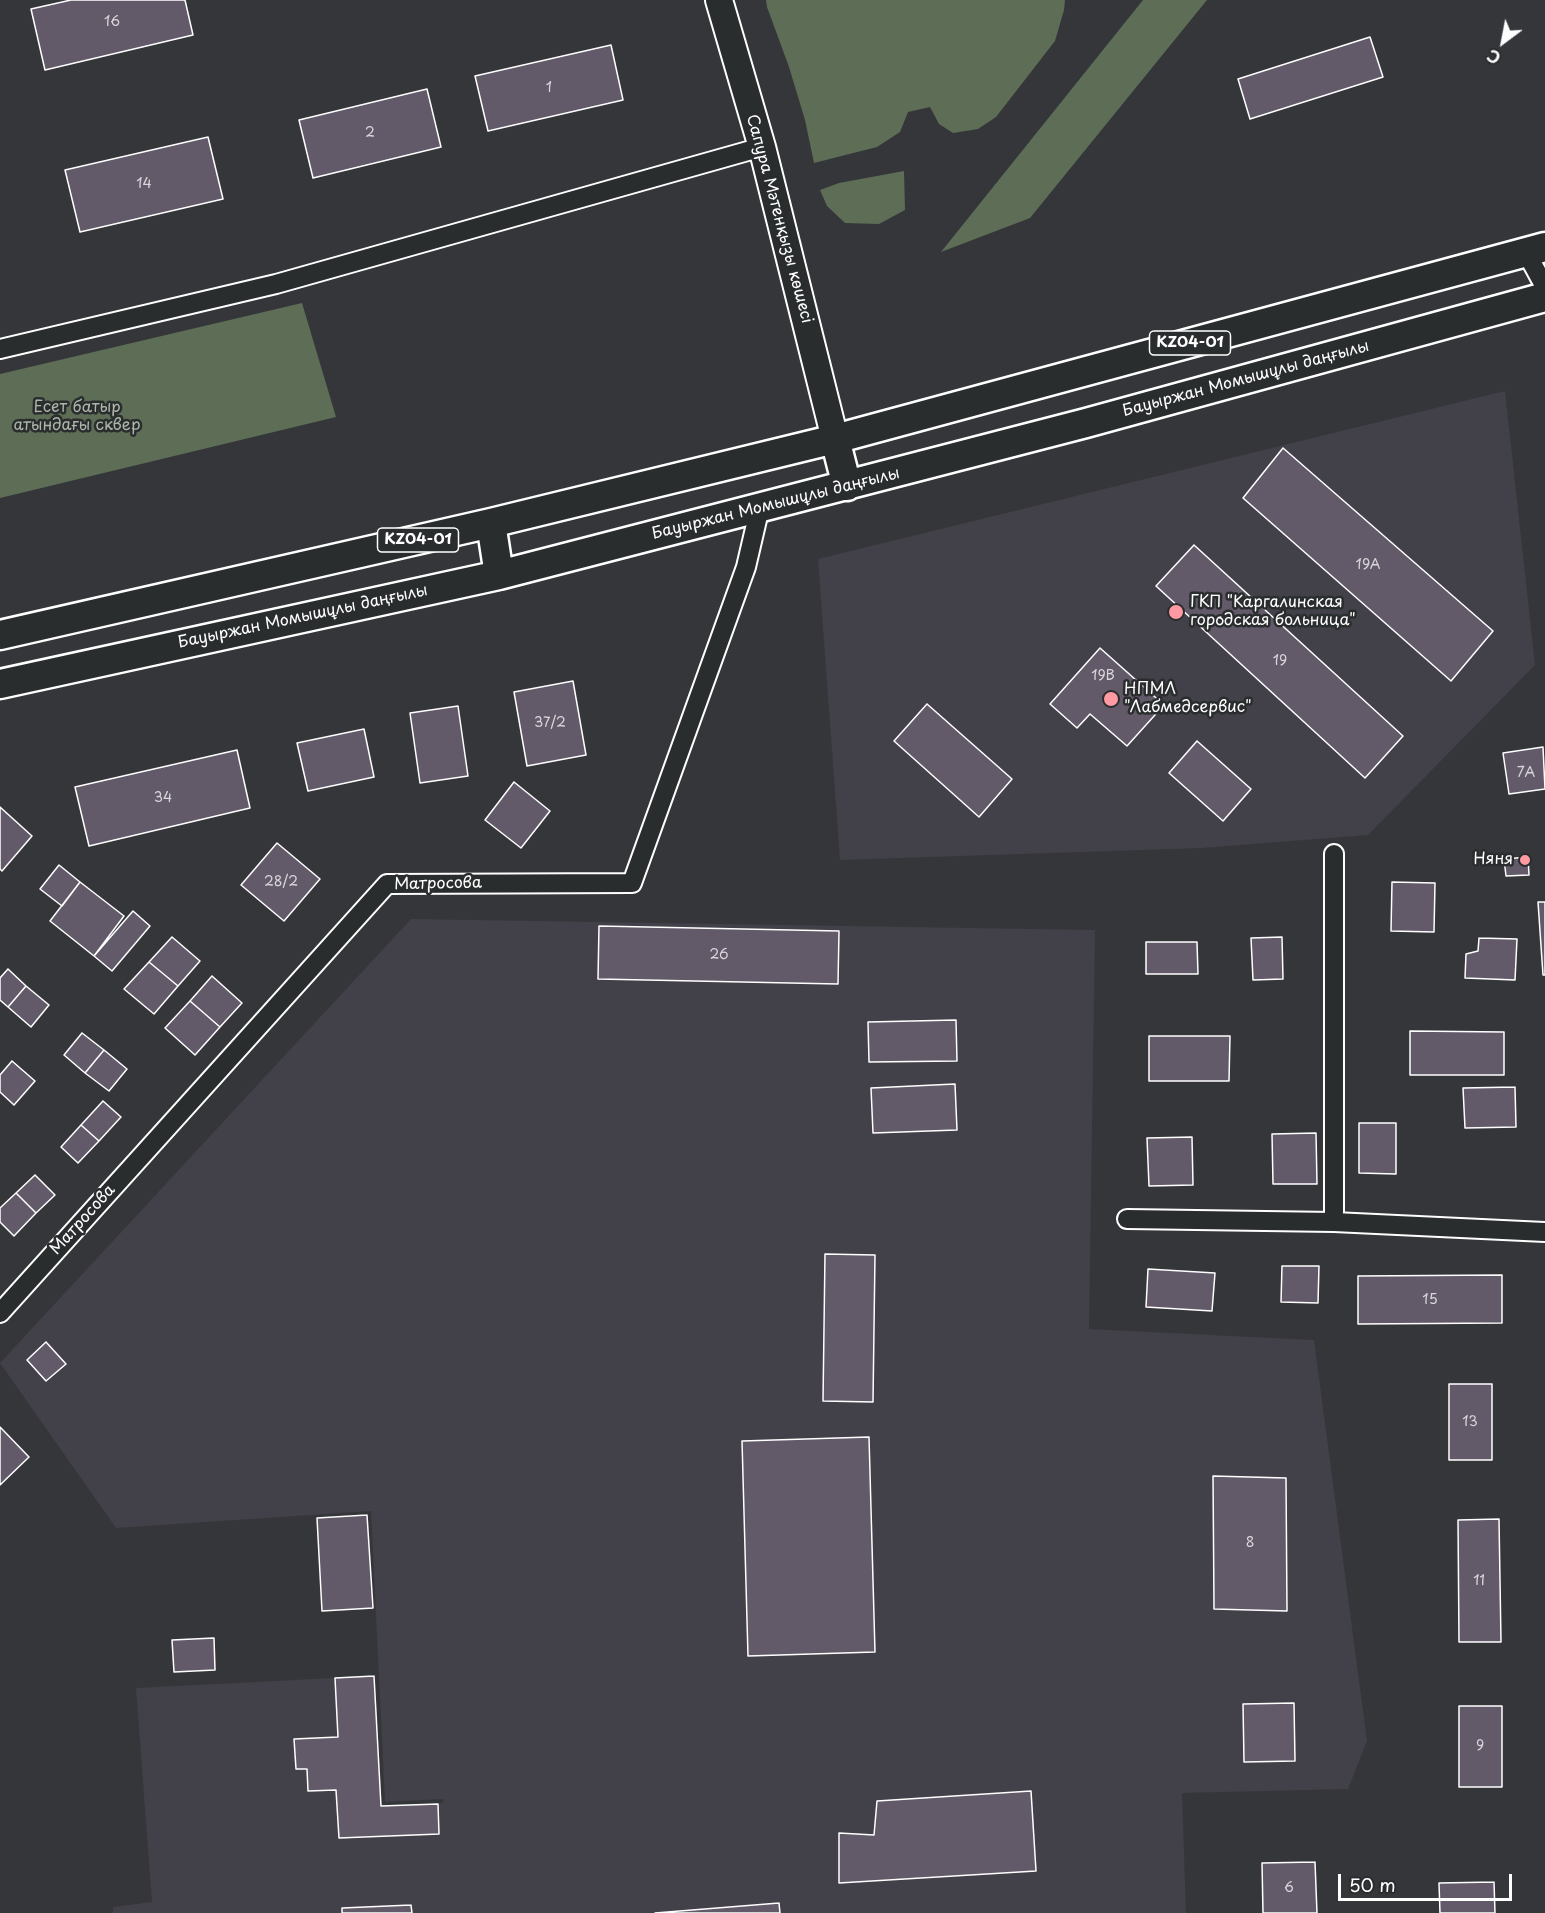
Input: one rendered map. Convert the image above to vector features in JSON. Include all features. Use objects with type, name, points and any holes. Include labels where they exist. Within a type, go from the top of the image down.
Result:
[{"type":"main road","name":"KZ04-01","points":[[0,635],[491,523],[835,439],[1535,250]]},
{"type":"main road","name":"Бауыржан Момышұлы даңғылы","points":[[0,684],[500,574],[1086,423],[1545,297]]},
{"type":"main road","points":[[835,439],[847,486]]},
{"type":"main road","points":[[491,523],[500,574]]},
{"type":"street","name":"Сапура Мәтенқызы көшесі","points":[[719,0],[762,147],[835,439]]},
{"type":"street","points":[[0,349],[276,284],[762,147]]},
{"type":"street","points":[[1535,250],[1545,287]]},
{"type":"street","name":"Матросова","points":[[0,1313],[387,884],[632,884],[746,567],[760,507]]},
{"type":"street","points":[[1334,854],[1334,1222]]},
{"type":"street","points":[[1127,1219],[1334,1222],[1545,1232]]},
{"type":"shaded area","name":"ГКП \"Каргалинская городская больница\"","points":[[1505,391],[1535,665],[1368,835],[1202,848],[840,860],[818,559]]},
{"type":"shaded area","points":[[411,919],[1095,930],[1089,1329],[1314,1340],[1367,1741],[1348,1789],[1182,1793],[1186,1913],[113,1913],[113,1907],[152,1902],[136,1688],[374,1676],[381,1806],[443,1803],[443,1799],[385,1802],[371,1511],[116,1528],[0,1363]]},
{"type":"green space","points":[[766,0],[1065,0],[1055,41],[996,117],[978,129],[953,133],[939,124],[930,107],[908,112],[900,132],[877,147],[814,163],[805,120]]},
{"type":"green space","points":[[1143,0],[1207,0],[1030,218],[941,252]]},
{"type":"green space","points":[[904,171],[905,210],[879,224],[845,223],[827,206],[820,190],[839,183]]},
{"type":"green space","name":"Есет батыр атындағы сквер","points":[[302,303],[336,417],[0,498],[0,374]]},
{"type":"building","points":[[71,0],[185,0],[193,35],[45,70],[31,9]]},
{"type":"building","points":[[1370,37],[1383,77],[1250,119],[1238,79]]},
{"type":"building","points":[[611,45],[623,100],[488,131],[475,76]]},
{"type":"building","points":[[427,89],[441,147],[313,178],[299,120]]},
{"type":"building","points":[[208,137],[223,199],[80,232],[65,170]]},
{"type":"building","points":[[1283,448],[1493,631],[1451,681],[1243,498]]},
{"type":"building","points":[[1194,545],[1403,736],[1365,778],[1156,586]]},
{"type":"building","points":[[1100,648],[1164,705],[1127,746],[1090,714],[1077,728],[1050,704]]},
{"type":"building","points":[[573,681],[586,755],[527,766],[514,692]]},
{"type":"building","points":[[927,704],[1012,779],[979,817],[894,741]]},
{"type":"building","points":[[458,706],[468,776],[420,783],[410,713]]},
{"type":"building","points":[[364,729],[374,777],[308,791],[297,743]]},
{"type":"building","points":[[1197,741],[1251,789],[1223,821],[1169,773]]},
{"type":"building","points":[[1543,747],[1545,789],[1509,794],[1503,753]]},
{"type":"building","points":[[237,750],[250,808],[89,846],[75,787]]},
{"type":"building","points":[[514,782],[550,811],[521,848],[485,820]]},
{"type":"building","points":[[0,807],[32,836],[2,871],[0,869]]},
{"type":"building","points":[[277,843],[320,879],[284,921],[241,885]]},
{"type":"building","points":[[1528,857],[1529,875],[1506,876],[1504,859]]},
{"type":"building","points":[[59,865],[80,882],[62,906],[40,889]]},
{"type":"building","points":[[80,882],[124,916],[94,956],[50,921]]},
{"type":"building","points":[[1392,882],[1435,883],[1434,932],[1391,931]]},
{"type":"building","points":[[1538,902],[1545,902],[1545,975],[1543,975]]},
{"type":"building","points":[[133,911],[150,926],[112,971],[94,956]]},
{"type":"building","points":[[599,926],[839,931],[838,984],[598,979]]},
{"type":"building","points":[[172,937],[200,961],[178,986],[149,962]]},
{"type":"building","points":[[1282,937],[1283,979],[1253,980],[1251,938]]},
{"type":"building","points":[[1479,938],[1517,939],[1515,980],[1465,978],[1466,954],[1478,951]]},
{"type":"building","points":[[1146,942],[1197,942],[1198,974],[1146,974]]},
{"type":"building","points":[[149,962],[178,986],[154,1014],[124,989]]},
{"type":"building","points":[[8,969],[26,986],[8,1007],[0,1000],[0,978]]},
{"type":"building","points":[[212,976],[242,1003],[220,1027],[190,1001]]},
{"type":"building","points":[[26,986],[49,1005],[31,1027],[8,1007]]},
{"type":"building","points":[[190,1001],[220,1027],[195,1055],[165,1028]]},
{"type":"building","points":[[956,1020],[957,1061],[869,1062],[868,1022]]},
{"type":"building","points":[[1410,1031],[1504,1032],[1504,1075],[1410,1075]]},
{"type":"building","points":[[82,1033],[104,1050],[85,1073],[64,1055]]},
{"type":"building","points":[[1149,1036],[1230,1036],[1229,1081],[1149,1081]]},
{"type":"building","points":[[104,1050],[127,1069],[109,1091],[85,1073]]},
{"type":"building","points":[[12,1061],[35,1081],[14,1105],[0,1092],[0,1075]]},
{"type":"building","points":[[955,1084],[957,1130],[873,1133],[871,1088]]},
{"type":"building","points":[[1515,1087],[1516,1127],[1465,1128],[1463,1088]]},
{"type":"building","points":[[103,1101],[121,1117],[99,1141],[81,1125]]},
{"type":"building","points":[[1359,1123],[1396,1123],[1396,1174],[1359,1173]]},
{"type":"building","points":[[81,1125],[99,1141],[78,1163],[61,1147]]},
{"type":"building","points":[[1316,1133],[1317,1184],[1273,1184],[1272,1134]]},
{"type":"building","points":[[1192,1137],[1193,1185],[1149,1186],[1147,1138]]},
{"type":"building","points":[[35,1175],[55,1195],[36,1213],[16,1193]]},
{"type":"building","points":[[16,1193],[36,1213],[14,1236],[0,1222],[0,1208]]},
{"type":"building","points":[[825,1254],[875,1255],[873,1402],[823,1401]]},
{"type":"building","points":[[1282,1266],[1319,1266],[1318,1303],[1281,1302]]},
{"type":"building","points":[[1148,1269],[1215,1273],[1212,1311],[1146,1307]]},
{"type":"building","points":[[1502,1275],[1502,1323],[1358,1324],[1358,1276]]},
{"type":"building","points":[[46,1342],[66,1364],[46,1381],[27,1360]]},
{"type":"building","points":[[1449,1384],[1492,1384],[1492,1460],[1449,1460]]},
{"type":"building","points":[[0,1427],[29,1457],[0,1485]]},
{"type":"building","points":[[869,1437],[875,1652],[748,1656],[742,1441]]},
{"type":"building","points":[[1213,1476],[1286,1478],[1287,1611],[1214,1609]]},
{"type":"building","points":[[367,1515],[373,1608],[322,1611],[317,1518]]},
{"type":"building","points":[[1499,1519],[1501,1642],[1459,1642],[1458,1520]]},
{"type":"building","points":[[214,1638],[215,1670],[174,1672],[172,1640]]},
{"type":"building","points":[[374,1676],[381,1806],[438,1804],[439,1834],[339,1838],[336,1790],[308,1791],[307,1769],[296,1769],[294,1739],[338,1737],[335,1678]]},
{"type":"building","points":[[1294,1703],[1295,1761],[1244,1762],[1243,1704]]},
{"type":"building","points":[[1459,1706],[1502,1706],[1502,1787],[1459,1787]]},
{"type":"building","points":[[1031,1791],[1036,1871],[839,1883],[839,1833],[874,1835],[877,1801]]},
{"type":"building","points":[[1315,1862],[1317,1913],[1263,1913],[1262,1863]]},
{"type":"building","points":[[1494,1882],[1495,1913],[1440,1913],[1439,1883]]},
{"type":"building","points":[[779,1903],[780,1913],[655,1913]]},
{"type":"building","points":[[411,1905],[412,1913],[342,1913],[342,1908]]},
{"type":"place","name":"ГКП \"Каргалинская городская больница\"","points":[[1176,612]]},
{"type":"place","name":"НПМЛ \"Лабмедсервис\"","points":[[1111,699]]},
{"type":"place","name":"Няня","points":[[1525,860]]}]
